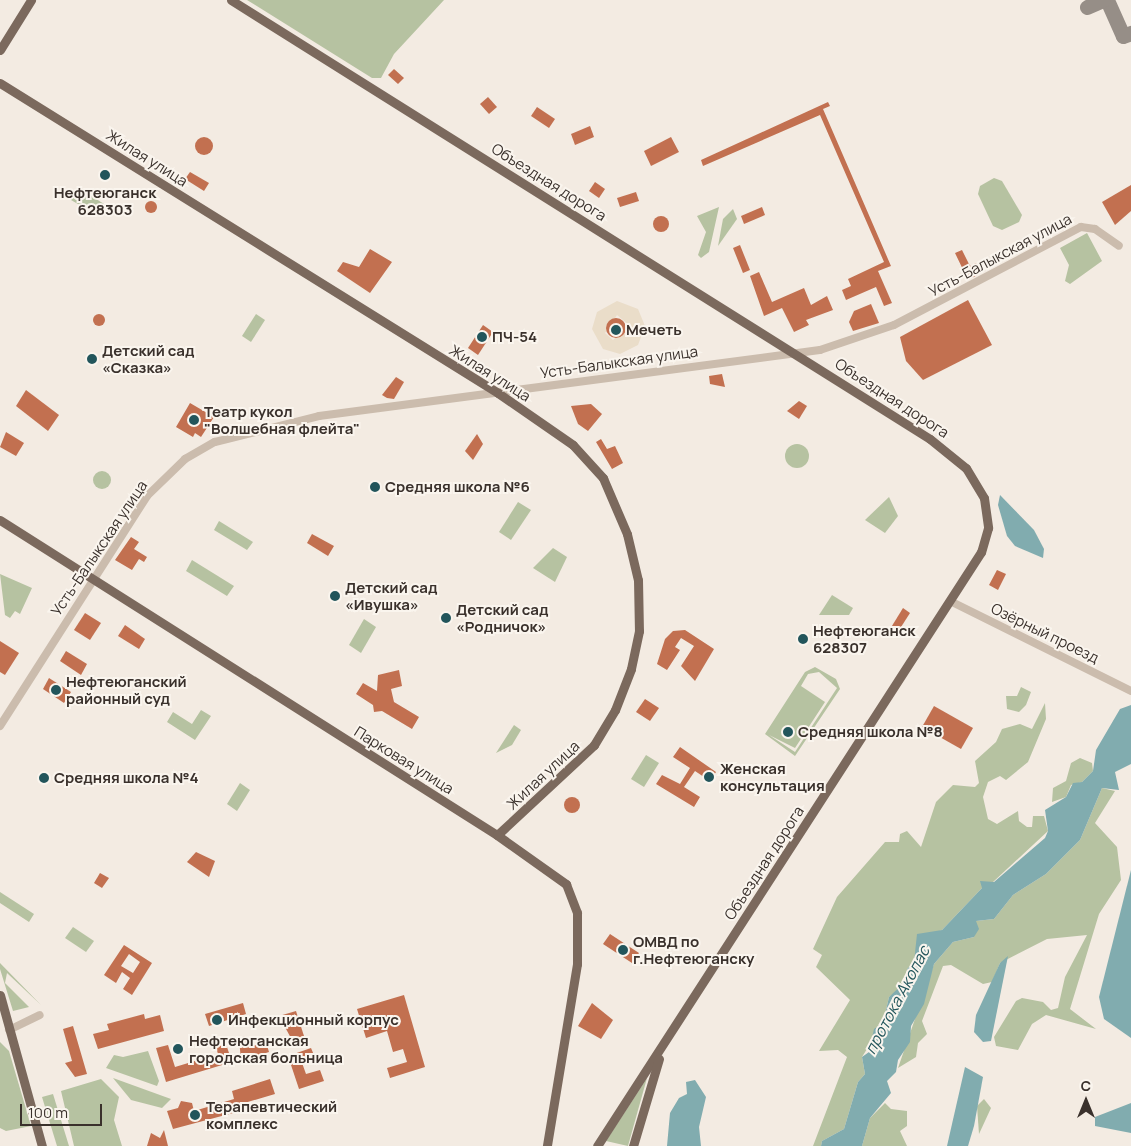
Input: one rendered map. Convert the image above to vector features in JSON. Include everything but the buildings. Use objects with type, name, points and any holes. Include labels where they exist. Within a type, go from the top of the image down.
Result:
[{"type":"main road","points":[[0,50],[31,0]]},
{"type":"main road","name":"Объездная дорога","points":[[231,0],[796,353],[949,451],[973,476],[985,503],[987,536],[950,601],[597,1146]]},
{"type":"main road","name":"Жилая улица","points":[[0,83],[498,393],[573,446],[603,478],[632,551],[640,602],[634,658],[608,723],[567,775],[497,835]]},
{"type":"main road","name":"Парковая улица","points":[[0,520],[497,835],[559,877],[577,913],[575,983],[547,1146]]},
{"type":"main road","points":[[0,995],[4,1031],[42,1146]]},
{"type":"main road","points":[[633,1146],[666,1040]]},
{"type":"street","name":"Усть-Балыкская улица","points":[[0,726],[147,496],[206,446],[303,418],[796,353],[838,345],[894,325],[1081,228],[1095,229],[1119,246]]},
{"type":"street","name":"Озёрный проезд","points":[[950,601],[1129,690]]},
{"type":"street","points":[[4,1031],[40,1015]]},
{"type":"green space","points":[[247,0],[444,0],[394,54],[381,78],[372,78]]},
{"type":"green space","points":[[994,178],[1002,181],[1022,215],[1019,222],[1002,230],[993,226],[978,194],[980,186]]},
{"type":"green space","points":[[79,188],[104,204],[97,215],[71,200]]},
{"type":"green space","points":[[719,207],[709,252],[701,258],[698,255],[706,232],[697,216]]},
{"type":"green space","points":[[733,209],[737,219],[718,246],[723,219]]},
{"type":"green space","points":[[1087,233],[1102,261],[1070,284],[1065,281],[1069,265],[1060,248]]},
{"type":"green space","points":[[256,314],[265,320],[251,342],[242,336]]},
{"type":"green space","points":[[797,444],[806,447],[809,456],[806,465],[797,468],[788,465],[785,456],[788,447]]},
{"type":"green space","points":[[98,471],[106,471],[111,476],[109,487],[98,489],[93,484],[93,476]]},
{"type":"green space","points":[[889,497],[898,516],[885,533],[865,520]]},
{"type":"green space","points":[[518,502],[531,510],[511,540],[499,532]]},
{"type":"green space","points":[[219,521],[253,542],[247,550],[214,530]]},
{"type":"green space","points":[[553,548],[567,557],[555,582],[533,568]]},
{"type":"green space","points":[[192,560],[234,586],[227,596],[186,571]]},
{"type":"green space","points":[[0,574],[32,588],[20,614],[15,611],[10,618],[5,615]]},
{"type":"green space","points":[[832,595],[853,608],[849,615],[819,615]]},
{"type":"green space","points":[[364,619],[376,627],[361,653],[349,645]]},
{"type":"green space","points":[[815,667],[836,679],[840,689],[795,756],[765,734],[805,672]],"holes":[[[819,672],[837,688],[795,752],[769,735],[795,748],[825,702],[801,686],[808,674]]]},
{"type":"green space","points":[[1021,687],[1031,692],[1026,705],[1019,712],[1007,709],[1006,696],[1017,696]]},
{"type":"green space","points":[[1045,703],[1046,719],[1028,762],[1006,780],[1000,776],[988,782],[983,797],[988,819],[997,824],[1018,811],[1019,821],[1027,827],[1032,827],[1033,816],[1044,816],[1048,831],[993,882],[982,888],[942,930],[918,940],[914,962],[907,969],[909,982],[889,997],[883,1023],[862,1057],[865,1074],[858,1082],[844,1129],[822,1141],[821,1146],[813,1146],[847,1057],[838,1050],[819,1051],[850,1000],[816,967],[822,955],[813,949],[837,897],[885,842],[899,842],[900,834],[907,831],[921,847],[936,802],[953,785],[975,787],[979,783],[975,761],[996,742],[1002,729],[1020,724],[1032,729]]},
{"type":"green space","points":[[201,710],[211,716],[195,740],[167,722],[173,712],[192,724]]},
{"type":"green space","points":[[514,725],[521,730],[512,745],[496,753]]},
{"type":"green space","points":[[646,755],[659,763],[644,787],[631,779]]},
{"type":"green space","points":[[1080,758],[1092,763],[1093,771],[1082,782],[1071,785],[1066,797],[1052,802],[1053,788],[1066,781],[1071,763]]},
{"type":"green space","points":[[240,783],[250,790],[237,811],[227,804]]},
{"type":"green space","points":[[1102,788],[1115,791],[1095,823],[1117,847],[1121,880],[1099,914],[1070,1009],[1096,1029],[1046,1015],[1032,1024],[1018,1050],[996,1046],[994,1037],[1016,1001],[1022,998],[1043,1002],[1051,1010],[1058,1008],[1065,977],[1087,935],[1047,939],[1000,963],[992,982],[983,984],[951,965],[943,966],[922,1021],[927,1034],[918,1043],[916,1057],[898,1068],[934,964],[953,942],[974,937],[976,921],[994,919],[1013,895],[1046,874],[1080,840]]},
{"type":"green space","points":[[0,892],[34,914],[29,922],[0,903]]},
{"type":"green space","points":[[73,927],[94,941],[86,952],[65,938]]},
{"type":"green space","points":[[0,963],[41,1005],[7,973],[5,983],[29,1007],[13,1011],[0,969]]},
{"type":"green space","points":[[0,1042],[9,1051],[31,1126],[6,1131],[0,1128]]},
{"type":"green space","points":[[148,1051],[159,1081],[157,1086],[106,1068],[114,1055],[123,1057]]},
{"type":"green space","points":[[113,1078],[171,1099],[162,1108],[131,1100]]},
{"type":"green space","points":[[647,1078],[628,1146],[606,1141]]},
{"type":"green space","points":[[101,1079],[119,1097],[114,1120],[122,1146],[74,1146],[61,1091]]},
{"type":"green space","points":[[53,1094],[69,1146],[57,1146],[42,1097]]},
{"type":"green space","points":[[984,1099],[991,1108],[979,1134],[977,1106]]},
{"type":"green space","points":[[885,1103],[891,1109],[907,1111],[907,1126],[900,1131],[907,1146],[862,1146],[870,1118]]},
{"type":"shaded area","points":[[617,301],[638,309],[645,326],[638,345],[620,354],[603,349],[592,329],[597,312]],"holes":[[[617,315],[629,325],[613,340],[605,333]]]},
{"type":"water","points":[[1000,495],[1034,530],[1044,549],[1043,558],[1015,546],[1007,536],[998,505]]},
{"type":"water","name":"протока Акопас","points":[[1131,705],[1131,764],[1115,772],[1119,790],[1102,788],[1080,840],[1046,874],[1013,895],[994,919],[976,921],[979,929],[974,937],[953,942],[934,964],[924,1004],[911,1026],[910,1042],[898,1060],[896,1072],[887,1081],[891,1093],[870,1118],[862,1146],[821,1146],[822,1141],[844,1129],[858,1082],[865,1074],[862,1057],[869,1052],[874,1029],[883,1023],[889,997],[910,977],[907,969],[914,962],[917,934],[942,930],[982,888],[980,881],[994,882],[1045,838],[1048,831],[1045,810],[1066,797],[1073,783],[1082,782],[1093,771],[1096,750],[1120,709]]},
{"type":"water","points":[[1131,870],[1131,1038],[1104,1019],[1099,997]]},
{"type":"water","points":[[1008,956],[991,1041],[983,1042],[974,1032],[976,1015],[1000,963]]},
{"type":"water","points":[[965,1067],[983,1077],[974,1126],[968,1146],[947,1146]]},
{"type":"water","points":[[695,1080],[706,1097],[699,1127],[701,1146],[667,1146],[670,1113],[679,1098],[687,1094],[686,1082]]},
{"type":"water","points":[[1131,1103],[1131,1133],[1095,1126],[1095,1117]]},
{"type":"taxiway","points":[[1087,7],[1103,0]]},
{"type":"taxiway","points":[[1107,0],[1123,36],[1131,33]]},
{"type":"place","name":"Нефтеюганск 628303","points":[[105,175]]},
{"type":"place","name":"Мечеть","points":[[616,330]]},
{"type":"place","name":"ПЧ-54","points":[[482,337]]},
{"type":"place","name":"Детский сад «Сказка»","points":[[92,359]]},
{"type":"place","name":"Театр кукол \"Волшебная флейта\"","points":[[194,420]]},
{"type":"place","name":"Средняя школа №6","points":[[375,487]]},
{"type":"place","name":"Детский сад «Ивушка»","points":[[335,596]]},
{"type":"place","name":"Детский сад «Родничок»","points":[[446,618]]},
{"type":"place","name":"Нефтеюганск 628307","points":[[803,639]]},
{"type":"place","name":"Нефтеюганский районный суд","points":[[56,690]]},
{"type":"place","name":"Средняя школа №8","points":[[788,732]]},
{"type":"place","name":"Женская консультация","points":[[709,777]]},
{"type":"place","name":"Средняя школа №4","points":[[44,778]]},
{"type":"place","name":"ОМВД по г.Нефтеюганску","points":[[623,950]]},
{"type":"place","name":"Инфекционный корпус","points":[[217,1020]]},
{"type":"place","name":"Нефтеюганская городская больница","points":[[178,1049]]},
{"type":"place","name":"Терапевтический комплекс","points":[[195,1115]]}]
